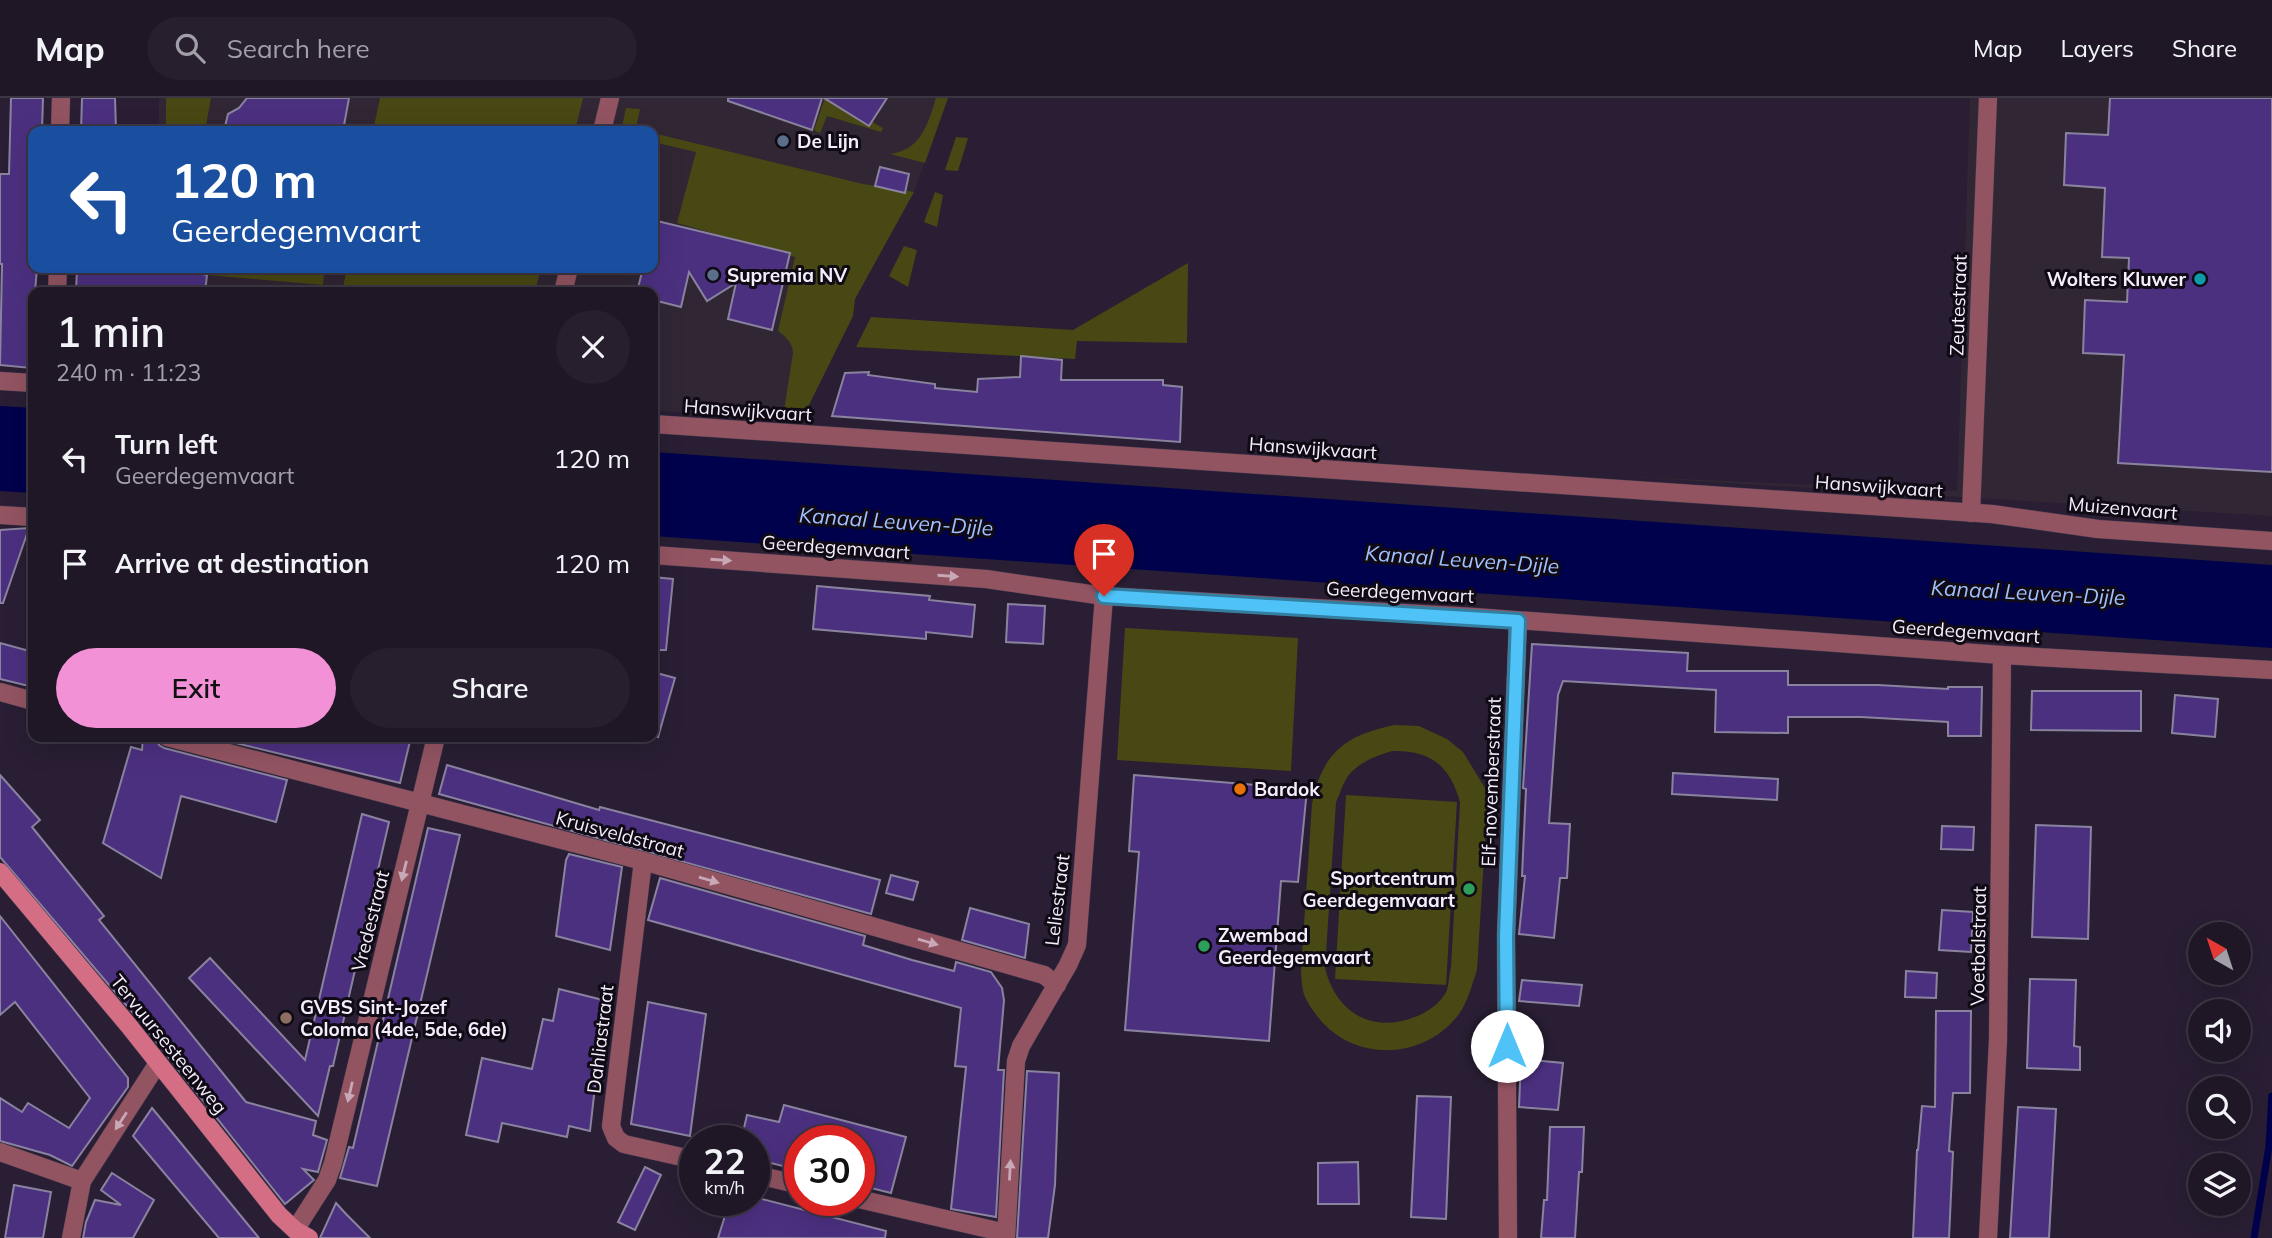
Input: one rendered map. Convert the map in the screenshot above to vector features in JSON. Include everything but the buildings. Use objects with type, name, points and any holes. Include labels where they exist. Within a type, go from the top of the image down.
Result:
[{"type":"street","points":[[60,126],[61,98]]},
{"type":"street","points":[[603,126],[610,98]]},
{"type":"street","name":"Zeutestraat","points":[[1971,513],[1988,98]]},
{"type":"street","points":[[0,381],[28,383]]},
{"type":"street","name":"Hanswijkvaart","points":[[658,424],[1971,513]]},
{"type":"street","name":"Muizenvaart","points":[[1971,513],[2098,529],[2272,541]]},
{"type":"street","points":[[0,515],[28,517]]},
{"type":"street","name":"Geerdegemvaart","points":[[658,555],[986,579],[1104,596],[1518,621],[2002,655],[2272,670]]},
{"type":"street","name":"Leliestraat","points":[[1006,1236],[1016,1061],[1026,1037],[1077,945],[1104,596]]},
{"type":"street","name":"Elf-novemberstraat","points":[[1508,1238],[1506,936],[1518,621]]},
{"type":"street","name":"Voetbalstraat","points":[[1988,1238],[1998,1040],[2002,655]]},
{"type":"street","points":[[0,692],[28,700]]},
{"type":"street","name":"Kruisveldstraat","points":[[186,742],[643,861],[1044,975],[1057,985]]},
{"type":"street","name":"Vredestraat","points":[[302,1234],[333,1163],[435,742]]},
{"type":"street","name":"Dahliastraat","points":[[643,861],[611,1126],[616,1138],[624,1144],[679,1156]]},
{"type":"street","name":"Tervuursesteenweg","points":[[0,872],[158,1063],[271,1206],[302,1234]]},
{"type":"street","points":[[71,1238],[82,1181],[158,1063]]},
{"type":"street","points":[[0,1152],[82,1181]]},
{"type":"street","points":[[875,1203],[1006,1236]]},
{"type":"shaded area","points":[[159,98],[948,98],[914,192],[855,299],[853,316],[803,417],[658,411],[658,287],[206,287],[207,275],[198,273],[658,273],[658,126],[159,126]]},
{"type":"shaded area","points":[[166,98],[211,98],[206,126],[166,126]]},
{"type":"shaded area","points":[[380,98],[583,98],[576,126],[374,126]]},
{"type":"shaded area","points":[[825,98],[883,128],[881,132],[827,116],[820,133],[814,130]]},
{"type":"shaded area","points":[[936,98],[948,98],[925,163],[890,154],[909,147],[922,134]]},
{"type":"shaded area","points":[[1970,98],[2272,98],[2272,516],[1613,476],[1957,491]]},
{"type":"shaded area","points":[[626,108],[640,109],[636,126],[622,126]]},
{"type":"shaded area","points":[[658,134],[863,184],[914,192],[855,299],[853,316],[803,417],[783,417],[793,353],[792,346],[778,331],[795,257],[677,223],[696,152],[658,143]]},
{"type":"shaded area","points":[[956,137],[968,138],[958,171],[945,170]]},
{"type":"shaded area","points":[[935,192],[943,195],[937,227],[924,222]]},
{"type":"shaded area","points":[[904,246],[917,250],[908,287],[889,276]]},
{"type":"shaded area","points":[[1188,263],[1187,343],[1077,341],[1075,359],[856,347],[871,317],[1073,330]]},
{"type":"shaded area","points":[[198,273],[324,273],[323,285]]},
{"type":"shaded area","points":[[346,273],[540,273],[536,287],[343,287]]},
{"type":"shaded area","points":[[1125,628],[1298,638],[1291,771],[1117,760]]},
{"type":"shaded area","name":"Sportcentrum Geerdegemvaart","points":[[1395,725],[1419,726],[1447,739],[1463,752],[1485,788],[1487,809],[1477,970],[1467,998],[1459,1014],[1445,1029],[1429,1040],[1393,1050],[1356,1045],[1338,1036],[1311,1008],[1304,995],[1301,973],[1312,804],[1316,786],[1329,759],[1338,749],[1362,734]],"holes":[[[1392,751],[1418,753],[1437,763],[1451,779],[1460,802],[1451,968],[1447,990],[1434,1006],[1415,1017],[1384,1023],[1370,1021],[1347,1007],[1330,983],[1325,968],[1336,802],[1345,781],[1359,765]]]},
{"type":"shaded area","points":[[1346,795],[1457,802],[1446,985],[1335,979]]},
{"type":"water","points":[[0,406],[28,408],[28,493],[0,491]]},
{"type":"water","name":"Kanaal Leuven-Dijle","points":[[658,452],[2272,565],[2272,648],[658,536]]},
{"type":"waterway","points":[[2254,1238],[2269,1146],[2272,1096]]},
{"type":"place","name":"De Lijn","points":[[783,141]]},
{"type":"place","name":"Supremia NV","points":[[713,275]]},
{"type":"place","name":"Wolters Kluwer","points":[[2200,279]]},
{"type":"place","name":"Bardok","points":[[1240,789]]},
{"type":"place","name":"Sportcentrum Geerdegemvaart","points":[[1469,889]]},
{"type":"place","name":"Zwembad Geerdegemvaart","points":[[1204,946]]},
{"type":"place","name":"GVBS Sint-Jozef Coloma (4de, 5de, 6de)","points":[[286,1018]]},
{"type":"route","points":[[1104,596],[1518,621],[1506,936],[1507,1046]]}]
